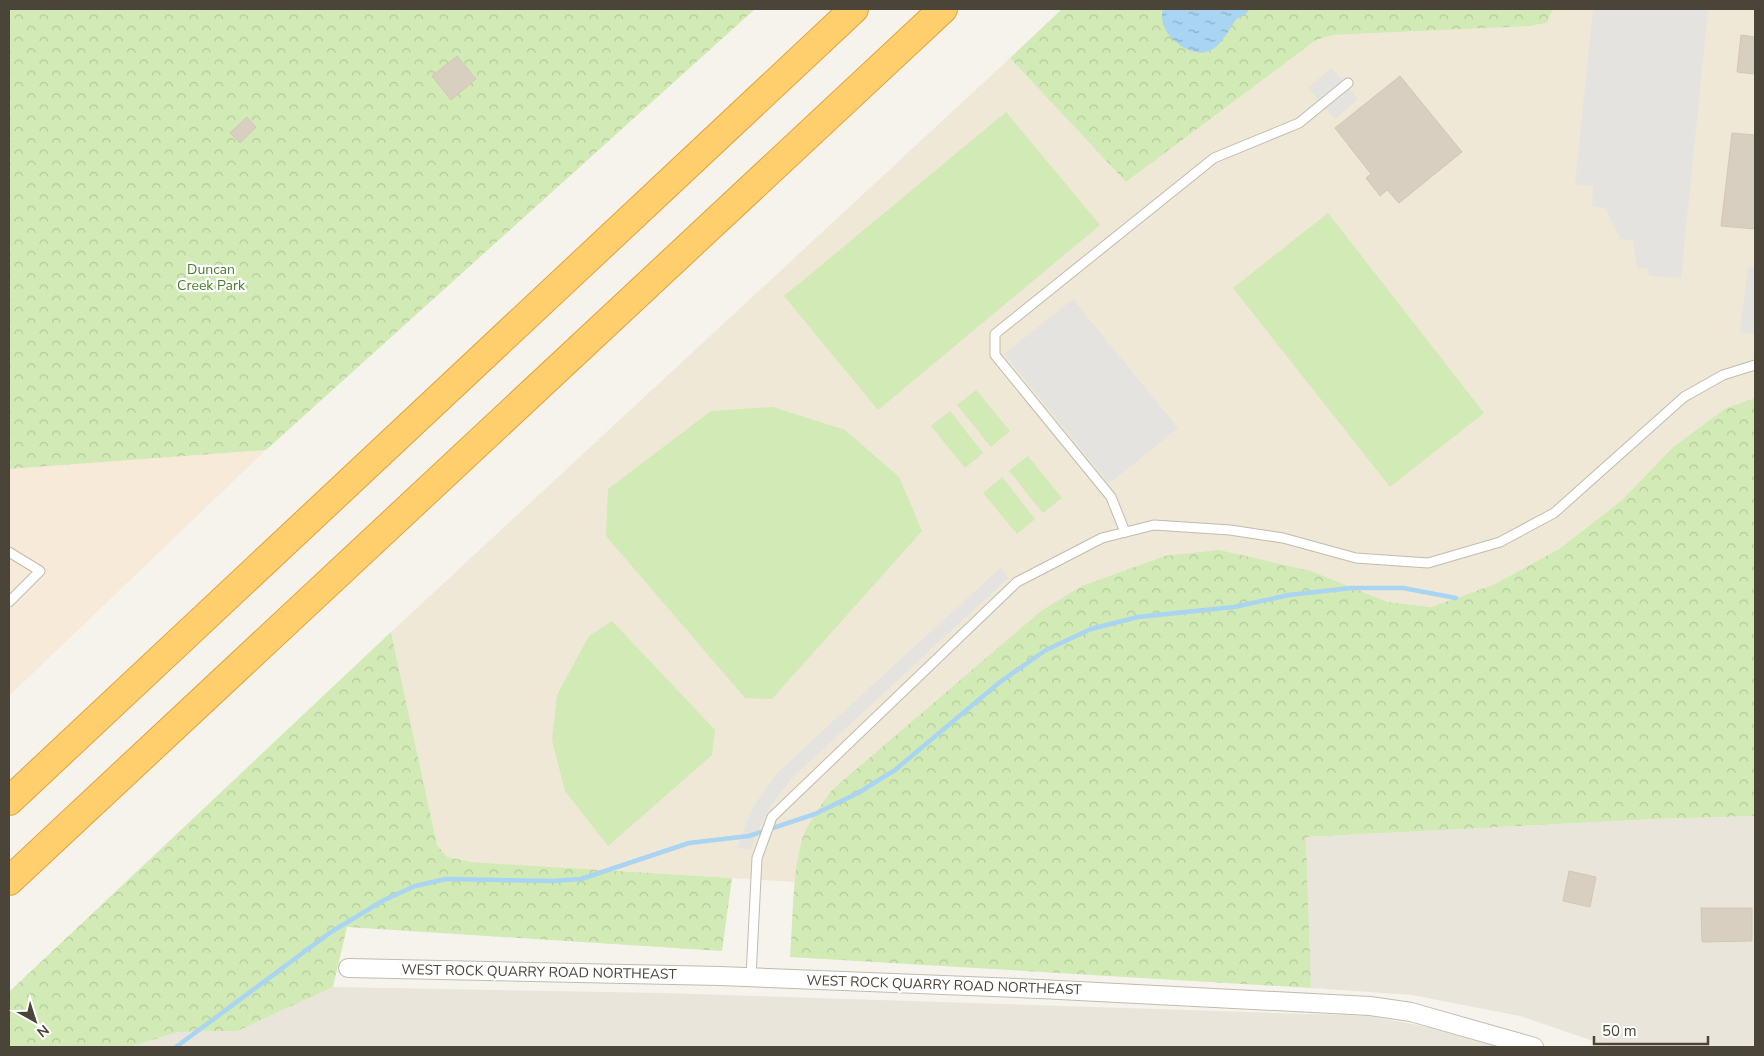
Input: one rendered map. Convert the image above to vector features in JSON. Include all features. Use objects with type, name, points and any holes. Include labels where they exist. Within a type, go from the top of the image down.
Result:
[{"type":"highway","points":[[9,800],[854,9]]},
{"type":"highway","points":[[9,881],[943,9]]},
{"type":"street","name":"WEST ROCK QUARRY ROAD NORTHEAST","points":[[348,968],[751,977],[1040,989],[1370,1006],[1412,1012],[1534,1047]]},
{"type":"lane","points":[[1125,532],[1111,497],[995,356],[995,334],[1214,158],[1299,122],[1348,83]]},
{"type":"lane","points":[[751,977],[757,858],[772,817],[1017,582],[1102,538],[1154,525],[1230,530],[1283,538],[1356,558],[1428,563],[1500,542],[1554,513],[1684,397],[1722,375],[1755,365]]},
{"type":"lane","points":[[9,552],[40,571],[9,602]]},
{"type":"shaded area","points":[[1553,9],[1755,9],[1755,398],[1726,408],[1673,447],[1621,501],[1559,549],[1493,585],[1431,607],[1388,602],[1311,571],[801,841],[795,882],[471,862],[447,857],[437,845],[391,632],[1010,58],[1126,182],[1316,40],[1333,35],[1529,26],[1547,23]]},
{"type":"shaded area","points":[[1593,9],[1708,9],[1681,278],[1649,276],[1647,268],[1637,268],[1633,241],[1620,239],[1606,208],[1592,206],[1593,186],[1575,185]]},
{"type":"shaded area","points":[[1331,68],[1358,99],[1335,119],[1308,88]]},
{"type":"shaded area","points":[[1748,267],[1755,268],[1755,334],[1740,332]]},
{"type":"shaded area","points":[[1073,299],[1178,428],[1109,484],[1004,354]]},
{"type":"shaded area","points":[[266,450],[9,696],[9,469]]},
{"type":"shaded area","points":[[1001,567],[1008,578],[791,779],[769,808],[750,850],[737,847],[753,807],[778,772]]},
{"type":"shaded area","points":[[1755,816],[1755,1047],[1611,1047],[1520,1016],[1412,995],[1311,988],[1306,837],[1656,819]]},
{"type":"shaded area","points":[[333,987],[663,993],[1369,1016],[1445,1030],[1503,1047],[130,1047],[178,1032],[237,1031]]},
{"type":"green space","name":"Duncan Creek Park","points":[[9,9],[755,9],[266,450],[9,469]]},
{"type":"green space","points":[[1062,9],[1553,9],[1547,23],[1529,26],[1333,35],[1316,40],[1126,182],[1010,58]]},
{"type":"green space","points":[[1006,112],[1100,225],[878,410],[784,296]]},
{"type":"green space","points":[[1328,213],[1484,413],[1390,487],[1233,288]]},
{"type":"green space","points":[[976,390],[1010,431],[991,447],[957,405]]},
{"type":"green space","points":[[1755,398],[1755,816],[1656,819],[1306,837],[1311,988],[790,957],[794,885],[801,843],[810,822],[832,790],[1041,611],[1082,586],[1165,556],[1219,550],[1311,571],[1388,602],[1431,607],[1493,585],[1559,549],[1621,501],[1673,447],[1726,408]]},
{"type":"green space","points":[[773,407],[845,430],[899,477],[922,531],[772,699],[745,698],[606,536],[608,489],[711,411]]},
{"type":"green space","points":[[950,411],[983,453],[965,468],[931,426]]},
{"type":"green space","points":[[1028,456],[1062,498],[1043,513],[1009,471]]},
{"type":"green space","points":[[1002,477],[1035,519],[1017,534],[983,493]]},
{"type":"green space","points":[[612,621],[715,730],[712,755],[608,846],[565,791],[552,740],[557,695],[589,636]]},
{"type":"green space","points":[[391,632],[437,845],[447,857],[471,862],[732,878],[722,951],[347,927],[333,987],[237,1031],[178,1032],[130,1047],[9,1047],[9,992]]},
{"type":"water","points":[[1163,9],[1249,9],[1235,21],[1216,47],[1206,52],[1198,52],[1181,46],[1168,33],[1162,17]]},
{"type":"building","points":[[1741,35],[1755,37],[1755,74],[1737,72]]},
{"type":"building","points":[[457,56],[476,79],[451,100],[432,76]]},
{"type":"building","points":[[1400,76],[1462,152],[1399,203],[1387,190],[1380,196],[1366,178],[1371,174],[1335,128]]},
{"type":"building","points":[[247,117],[256,127],[240,143],[230,133]]},
{"type":"building","points":[[1732,133],[1755,135],[1755,229],[1721,226]]},
{"type":"building","points":[[1569,871],[1596,877],[1590,907],[1563,901]]},
{"type":"building","points":[[1701,908],[1752,908],[1752,941],[1702,942]]},
{"type":"waterway","points":[[176,1047],[331,932],[384,900],[415,886],[446,879],[552,881],[581,879],[689,843],[749,836],[815,814],[858,793],[895,770],[1000,682],[1046,650],[1091,629],[1138,617],[1234,607],[1289,595],[1351,588],[1403,588],[1456,598]]}]
